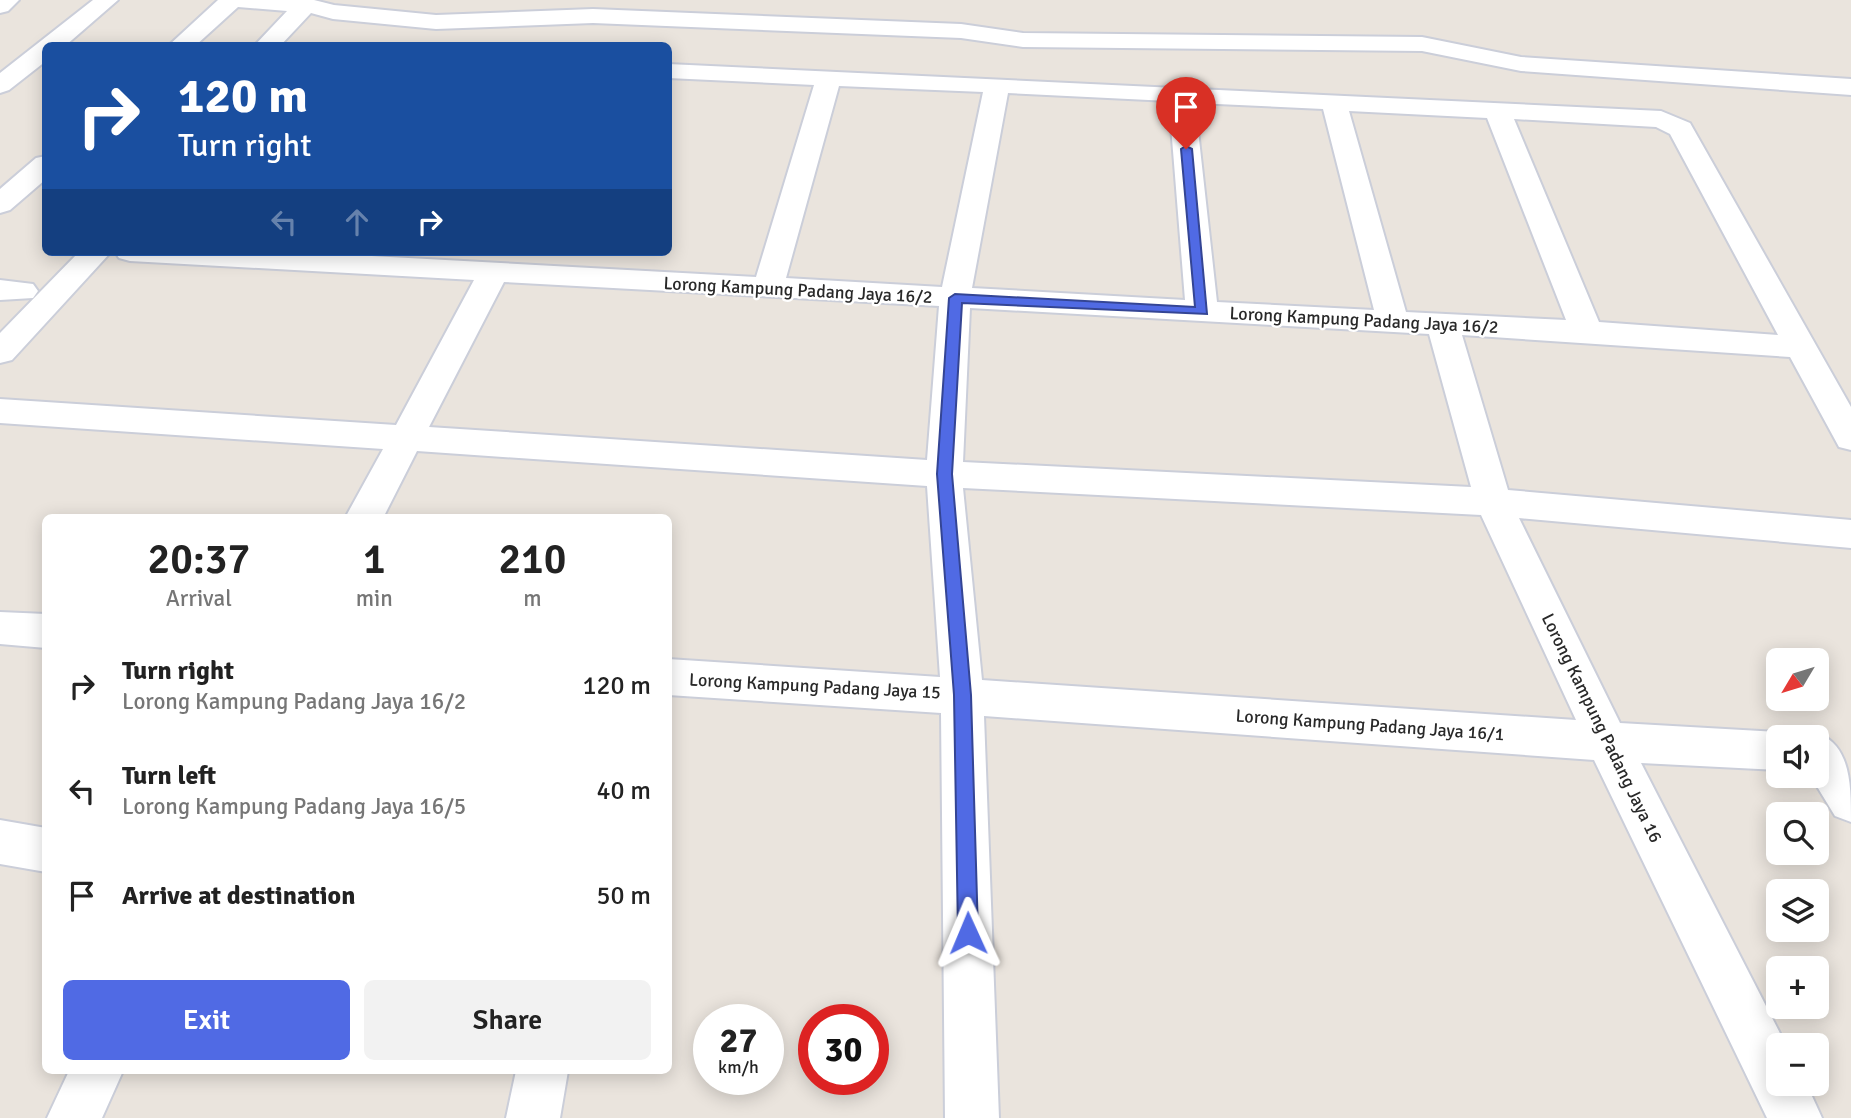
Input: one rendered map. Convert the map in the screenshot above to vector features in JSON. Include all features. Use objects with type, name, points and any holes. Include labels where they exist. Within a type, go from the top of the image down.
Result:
[{"type":"street","points":[[0,6],[8,0]]},
{"type":"street","points":[[55,42],[107,0]]},
{"type":"street","points":[[185,42],[233,0],[306,5],[333,12],[436,22],[593,16],[961,31],[1023,40],[1422,44],[1521,64],[1851,87]]},
{"type":"street","points":[[270,42],[306,5]]},
{"type":"street","points":[[0,85],[42,52]]},
{"type":"street","points":[[672,71],[1661,119],[1681,129],[1851,438]]},
{"type":"street","points":[[768,288],[828,79]]},
{"type":"street","points":[[972,1118],[962,695],[944,474],[955,298],[997,85]]},
{"type":"street","points":[[1181,95],[1202,312]]},
{"type":"street","points":[[1334,102],[1393,322]]},
{"type":"street","points":[[1498,112],[1587,332]]},
{"type":"street","points":[[0,204],[42,167]]},
{"type":"street","points":[[0,314],[11,291],[56,256]]},
{"type":"street","points":[[0,352],[92,256]]},
{"type":"street","name":"Lorong Kampung Padang Jaya 16/2","points":[[244,256],[401,260],[493,273],[564,264],[768,288],[1587,332],[1801,347]]},
{"type":"street","points":[[366,514],[493,273]]},
{"type":"street","name":"Lorong Kampung Padang Jaya 16","points":[[1443,325],[1493,502],[1608,743],[1795,1118]]},
{"type":"street","points":[[0,411],[944,474],[1493,502],[1851,534]]},
{"type":"street","points":[[0,628],[42,631]]},
{"type":"street","name":"Lorong Kampung Padang Jaya 15","points":[[672,677],[962,695]]},
{"type":"street","name":"Lorong Kampung Padang Jaya 16/1","points":[[962,695],[1608,743],[1766,751]]},
{"type":"street","points":[[1829,771],[1851,801]]},
{"type":"street","points":[[0,842],[42,849]]},
{"type":"street","points":[[74,1118],[96,1074]]},
{"type":"street","points":[[533,1118],[541,1074]]},
{"type":"route","points":[[968,933],[962,695],[944,474],[955,298],[1202,312],[1186,149]]}]
